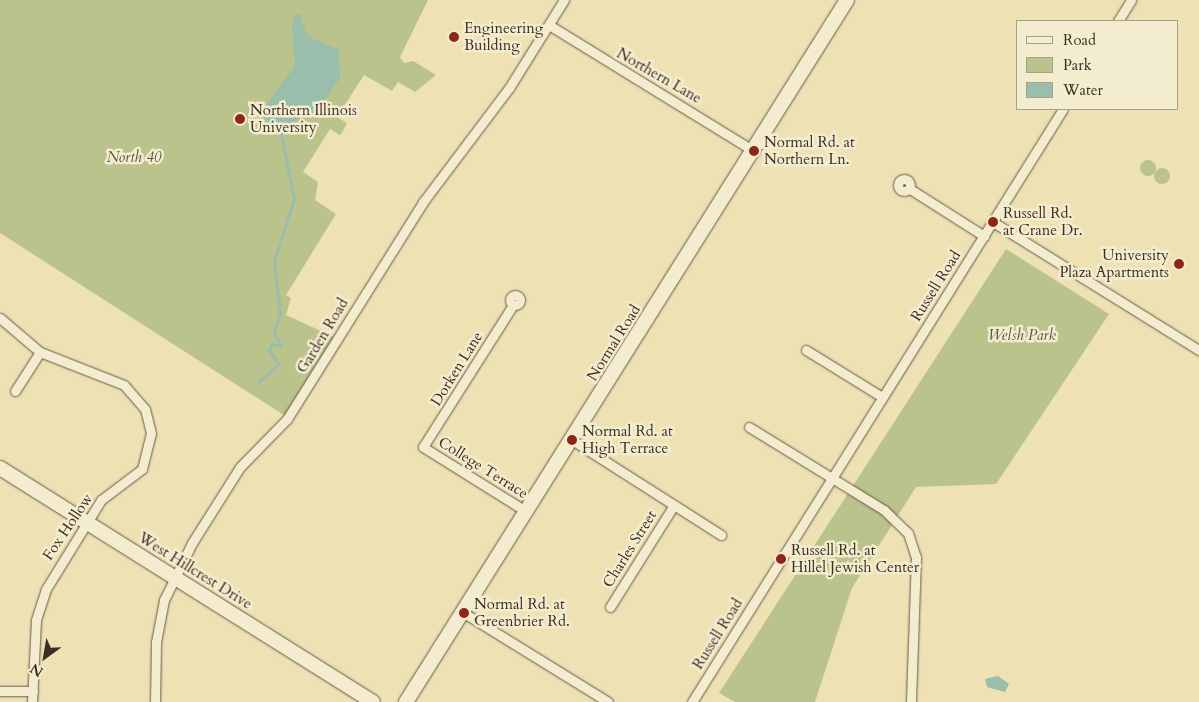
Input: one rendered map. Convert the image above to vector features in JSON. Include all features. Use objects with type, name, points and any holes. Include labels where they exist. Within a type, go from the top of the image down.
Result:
[{"type":"street","name":"Garden Road","points":[[155,702],[160,618],[174,577],[233,476],[287,419],[423,202],[482,126],[549,26],[564,0]]},
{"type":"street","name":"Normal Road","points":[[406,702],[464,613],[847,0]]},
{"type":"street","points":[[1119,20],[1131,0]]},
{"type":"street","name":"Northern Lane","points":[[549,26],[754,151]]},
{"type":"street","name":"Russell Road","points":[[692,702],[1062,110]]},
{"type":"street","points":[[910,189],[984,236]]},
{"type":"street","points":[[993,222],[1199,350]]},
{"type":"street","name":"Dorken Lane","points":[[423,448],[513,305]]},
{"type":"street","name":"Fox Hollow","points":[[0,318],[40,352],[124,385],[148,418],[151,443],[142,469],[101,500],[85,522],[40,605],[32,702]]},
{"type":"street","points":[[806,350],[882,397]]},
{"type":"street","points":[[15,391],[40,352]]},
{"type":"street","points":[[750,427],[895,518],[913,542],[911,702]]},
{"type":"street","points":[[572,440],[721,535]]},
{"type":"street","name":"College Terrace","points":[[423,448],[527,512]]},
{"type":"street","name":"West Hillcrest Drive","points":[[0,468],[373,702]]},
{"type":"street","name":"Charles Street","points":[[610,607],[674,505]]},
{"type":"street","points":[[464,613],[608,702]]},
{"type":"street","points":[[0,691],[33,691]]},
{"type":"green space","name":"North 40","points":[[0,0],[428,0],[400,57],[404,63],[413,61],[436,75],[415,92],[398,82],[392,91],[364,75],[337,117],[347,123],[343,131],[340,135],[330,129],[303,172],[318,182],[315,200],[336,214],[286,295],[291,298],[286,315],[336,338],[287,417],[0,233]]},
{"type":"green space","points":[[1148,160],[1154,162],[1156,168],[1154,174],[1148,176],[1142,174],[1140,168],[1142,162]]},
{"type":"green space","points":[[1162,168],[1168,170],[1170,176],[1168,182],[1162,184],[1156,182],[1154,176],[1156,170]]},
{"type":"green space","name":"Welsh Park","points":[[1006,249],[1109,314],[996,484],[916,487],[852,588],[815,702],[735,702],[719,693]]},
{"type":"water","points":[[300,14],[307,36],[339,50],[340,78],[316,112],[290,123],[271,124],[262,116],[263,109],[295,66],[292,26],[295,15]]},
{"type":"water","points":[[998,676],[1009,684],[1005,692],[987,687],[985,679]]},
{"type":"waterway","points":[[259,382],[278,364],[269,351],[272,344],[280,345],[274,332],[280,313],[274,261],[294,199],[279,124]]},
{"type":"place","name":"Engineering Building","points":[[454,37]]},
{"type":"place","name":"Northern Illinois University","points":[[240,119]]},
{"type":"place","name":"Normal Rd. at Northern Ln.","points":[[754,151]]},
{"type":"place","name":"Russell Rd. at Crane Dr.","points":[[993,222]]},
{"type":"place","name":"University Plaza Apartments","points":[[1179,264]]},
{"type":"place","name":"Normal Rd. at High Terrace","points":[[572,440]]},
{"type":"place","name":"Russell Rd. at Hillel Jewish Center","points":[[781,559]]},
{"type":"place","name":"Normal Rd. at Greenbrier Rd.","points":[[464,613]]}]
